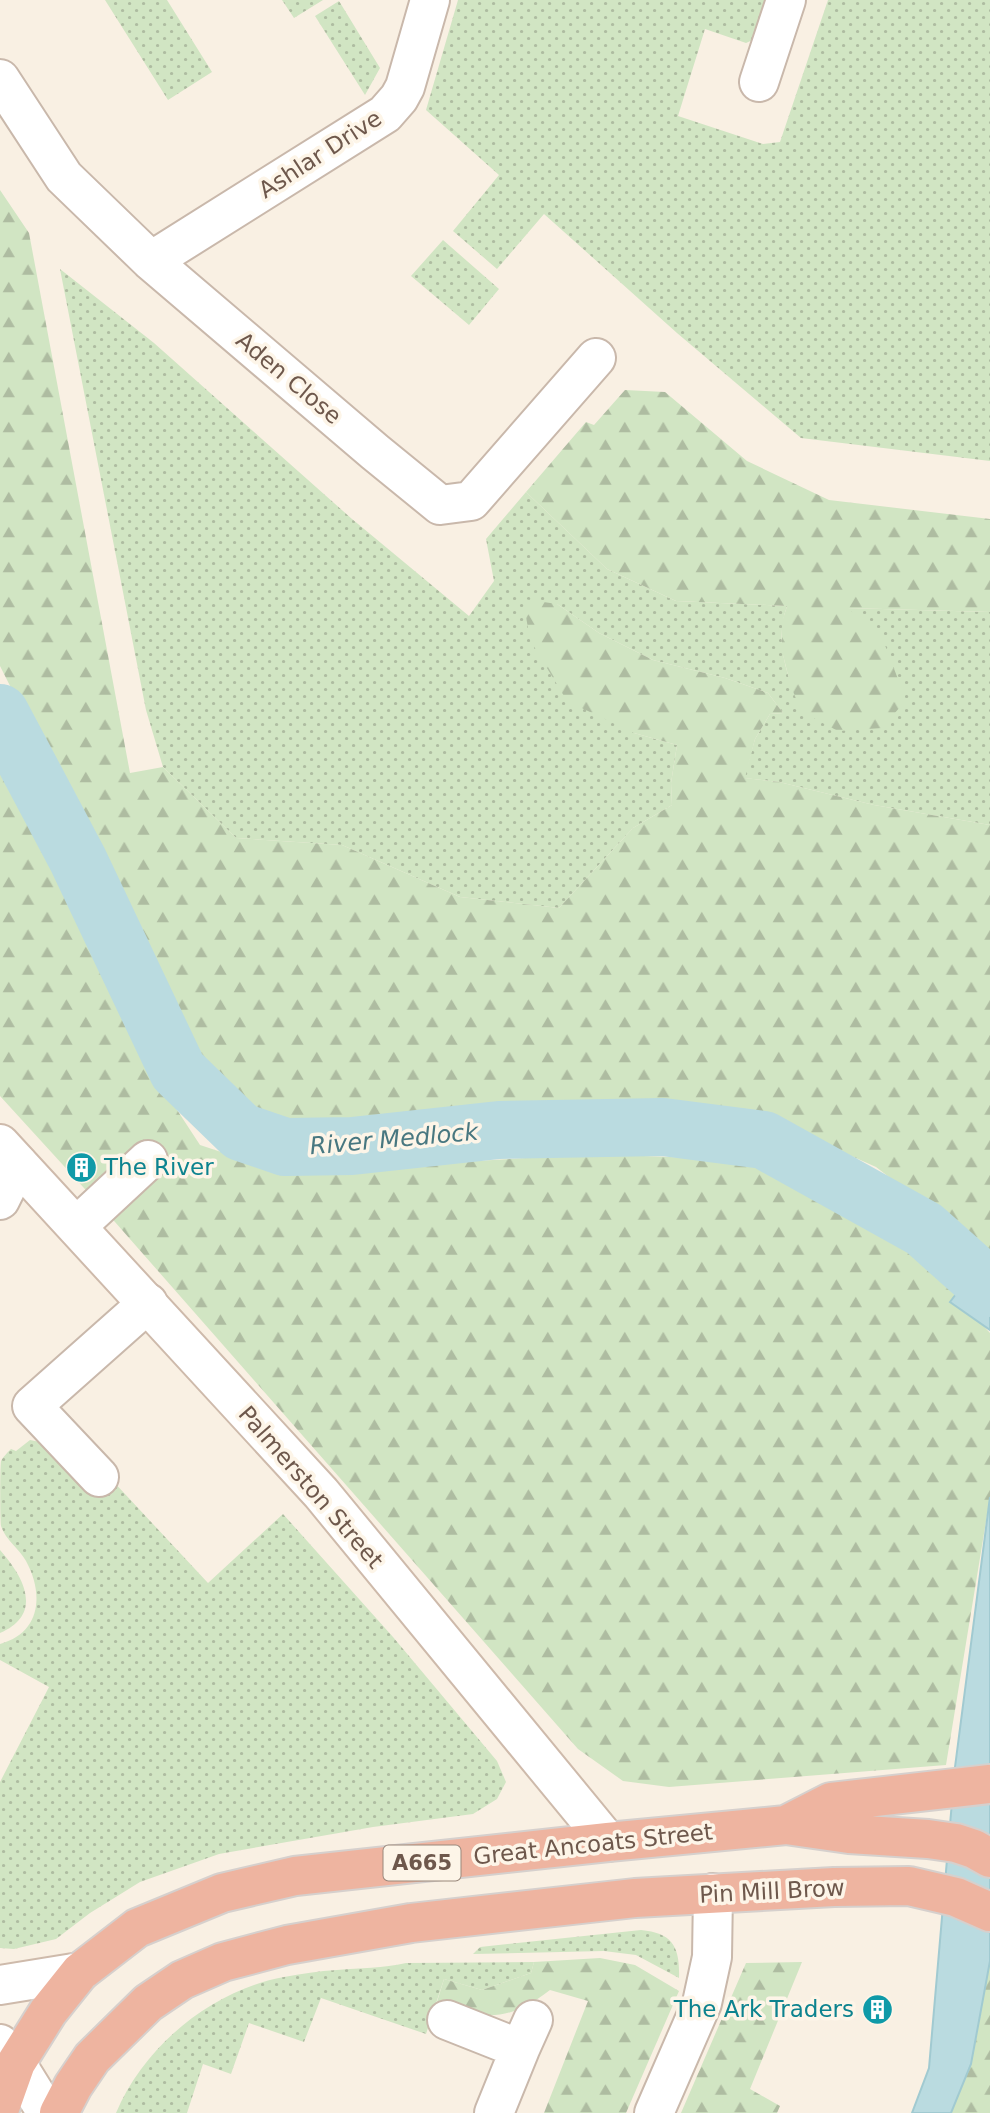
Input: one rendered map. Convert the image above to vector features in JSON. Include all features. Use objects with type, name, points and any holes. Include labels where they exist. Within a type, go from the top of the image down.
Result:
[{"type":"highway","name":"A665","points":[[786,1825],[831,1801],[990,1784]]},
{"type":"highway","name":"Great Ancoats Street","points":[[0,2108],[5,2058],[48,2012],[80,1972],[137,1928],[222,1894],[295,1876],[786,1825]]},
{"type":"highway","name":"A665","points":[[786,1825],[849,1834],[956,1843],[974,1849],[990,1860]]},
{"type":"highway","name":"Pin Mill Brow","points":[[92,2058],[148,2003],[182,1980],[223,1962],[287,1945],[411,1923],[635,1898],[834,1887],[920,1888],[990,1860]]},
{"type":"highway","name":"A665","points":[[920,1888],[956,1897],[990,1912]]},
{"type":"highway","points":[[5,2058],[92,2058]]},
{"type":"highway","name":"A665","points":[[60,2113],[73,2086],[92,2058]]},
{"type":"street","name":"Ashlar Drive","points":[[151,261],[385,114],[405,87],[430,0]]},
{"type":"street","points":[[758,82],[786,0]]},
{"type":"street","name":"Aden Close","points":[[0,79],[64,177],[151,261],[440,505],[471,502],[596,358]]},
{"type":"street","points":[[0,1200],[9,1154]]},
{"type":"street","name":"Palmerston Street","points":[[9,1154],[321,1493],[608,1842]]},
{"type":"street","points":[[77,1226],[148,1160]]},
{"type":"street","points":[[99,1477],[32,1406],[148,1303]]},
{"type":"street","points":[[654,2113],[702,2003],[712,1957],[713,1893]]},
{"type":"street","points":[[0,1985],[80,1972]]},
{"type":"street","points":[[447,2020],[526,2034],[494,2113]]},
{"type":"street","points":[[5,2058],[47,2113]]},
{"type":"green space","points":[[105,0],[167,0],[212,72],[168,100]]},
{"type":"green space","points":[[282,0],[323,0],[294,18]]},
{"type":"green space","points":[[458,0],[769,0],[755,39],[746,43],[705,29],[678,116],[763,144],[780,142],[828,0],[990,0],[990,461],[801,438],[677,333],[544,214],[497,269],[453,231],[499,175],[426,110]]},
{"type":"green space","points":[[339,1],[380,68],[365,95],[315,16]]},
{"type":"green space","points":[[0,190],[29,233],[130,773],[163,767],[236,838],[342,845],[460,897],[559,908],[633,828],[672,805],[671,783],[677,745],[634,733],[567,701],[530,640],[523,599],[557,604],[599,633],[653,660],[725,678],[768,693],[783,713],[770,714],[755,739],[745,778],[779,782],[874,805],[990,825],[990,1255],[876,1167],[764,1117],[330,1136],[247,1109],[189,1041],[0,666]]},
{"type":"green space","points":[[443,240],[499,289],[469,325],[411,276]]},
{"type":"green space","points":[[60,269],[154,343],[352,519],[469,616],[494,581],[486,539],[526,492],[607,569],[676,601],[787,606],[782,633],[784,660],[803,712],[846,608],[990,612],[990,825],[874,805],[779,782],[744,778],[755,739],[770,714],[783,713],[768,693],[725,678],[653,660],[599,633],[557,604],[634,733],[677,745],[671,783],[672,805],[633,828],[559,908],[460,897],[342,845],[236,838],[163,767],[146,710]]},
{"type":"green space","points":[[625,390],[665,392],[747,461],[829,500],[990,519],[990,612],[848,608],[883,640],[906,700],[882,728],[838,731],[802,712],[791,687],[782,651],[782,622],[787,606],[676,601],[607,569],[526,492],[586,422],[594,425]]},
{"type":"green space","points":[[0,738],[68,874],[164,1090],[200,1145],[276,1170],[593,1154],[721,1159],[791,1173],[913,1249],[990,1333],[990,1497],[946,1765],[669,1787],[623,1781],[578,1749],[115,1222],[0,1096]]},
{"type":"green space","points":[[30,1440],[45,1443],[111,1479],[208,1583],[283,1514],[393,1637],[497,1761],[506,1782],[497,1799],[473,1814],[373,1827],[219,1854],[140,1882],[90,1913],[56,1939],[14,1949],[0,1948],[0,1782],[49,1687],[0,1660],[0,1644],[14,1639],[24,1631],[35,1611],[32,1574],[23,1556],[3,1531],[0,1514],[1,1461],[11,1449],[16,1451]]},
{"type":"green space","points":[[0,1550],[22,1583],[26,1606],[14,1625],[0,1633]]},
{"type":"green space","points":[[641,1930],[661,1934],[672,1944],[678,1958],[679,1978],[636,1955],[604,1951],[473,1954],[480,1947]]},
{"type":"green space","points":[[600,1958],[635,1965],[679,1991],[626,2113],[544,2113],[588,2001],[550,1990],[520,2009],[495,2015],[469,2013],[436,2005],[444,1979],[482,1990],[531,1973],[534,1962]]},
{"type":"green space","points":[[990,1961],[990,2113],[951,2113],[971,2064]]},
{"type":"green space","points":[[534,1962],[531,1973],[482,1990],[444,1979],[426,2034],[321,1998],[304,2042],[249,2023],[231,2074],[203,2064],[187,2113],[116,2113],[128,2088],[162,2044],[207,2008],[231,1994],[257,1984],[330,1970],[406,1963]]},
{"type":"green space","points":[[802,1962],[750,2089],[780,2106],[777,2113],[681,2113],[746,1963]]},
{"type":"water","points":[[987,1253],[990,1255],[990,1330],[950,1302]]},
{"type":"water","points":[[990,1497],[990,1961],[971,2064],[951,2113],[912,2113],[929,2068],[955,1767]]},
{"type":"waterway","name":"River Medlock","points":[[0,713],[78,860],[178,1071],[241,1132],[285,1147],[352,1146],[499,1130],[663,1127],[764,1140],[924,1229],[990,1288]]},
{"type":"place","name":"The River","points":[[81,1167]]},
{"type":"place","name":"The Ark Traders","points":[[877,2009]]}]
